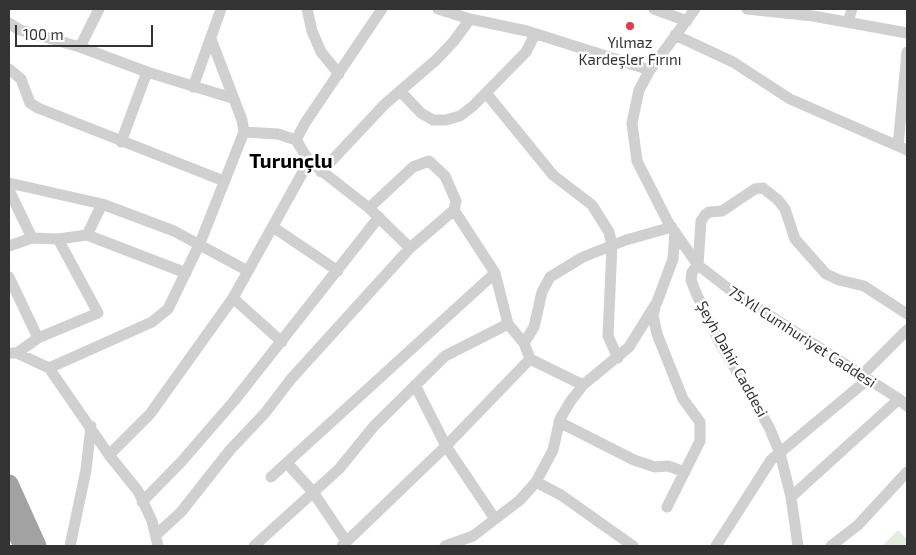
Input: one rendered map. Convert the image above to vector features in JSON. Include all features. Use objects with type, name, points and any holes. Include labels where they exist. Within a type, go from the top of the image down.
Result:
[{"type":"highway","points":[[9,484],[37,546]]},
{"type":"highway","points":[[9,516],[23,546]]},
{"type":"street","points":[[80,48],[98,9]]},
{"type":"street","points":[[193,87],[220,9]]},
{"type":"street","points":[[308,9],[312,31],[321,52],[339,74]]},
{"type":"street","points":[[296,140],[305,123],[382,9]]},
{"type":"street","points":[[438,9],[453,12],[470,19],[535,34],[650,70]]},
{"type":"street","points":[[654,9],[687,21]]},
{"type":"street","points":[[695,9],[650,70],[635,102],[632,123],[637,161],[674,230],[698,265]]},
{"type":"street","points":[[747,9],[848,22],[907,32]]},
{"type":"street","points":[[848,22],[852,9]]},
{"type":"street","points":[[321,172],[400,91],[442,54],[470,19]]},
{"type":"street","points":[[9,23],[20,30],[232,98]]},
{"type":"street","points":[[400,91],[425,116],[437,121],[465,113],[526,52],[535,34]]},
{"type":"street","points":[[675,35],[733,62],[790,99],[902,148],[907,52]]},
{"type":"street","points":[[49,368],[152,322],[168,309],[186,273],[200,243],[244,132],[242,120],[211,39]]},
{"type":"street","points":[[9,69],[21,80],[30,103],[121,142],[224,181]]},
{"type":"street","points":[[121,142],[147,72]]},
{"type":"street","points":[[486,93],[553,176],[592,205],[602,218],[612,245],[608,336],[618,358]]},
{"type":"street","points":[[244,132],[278,134],[296,140],[309,161],[369,208],[410,248]]},
{"type":"street","points":[[110,455],[150,414],[232,298],[246,270],[273,227],[309,161]]},
{"type":"street","points":[[13,353],[49,368],[110,455],[138,491],[157,541],[230,450],[265,413],[291,379],[410,248],[454,210],[456,201],[450,184],[440,170],[429,161],[413,167],[369,208]]},
{"type":"street","points":[[9,183],[102,204],[200,243],[246,270]]},
{"type":"street","name":"Şeyh Dahir Caddesi","points":[[798,546],[791,497],[780,453],[769,427],[718,341],[691,280],[692,272],[698,265],[701,221],[709,212],[722,211],[755,189],[763,188],[786,209],[794,239],[826,274],[840,280],[864,286],[907,314]]},
{"type":"street","points":[[9,190],[32,238]]},
{"type":"street","points":[[86,235],[102,204]]},
{"type":"street","points":[[454,210],[495,273],[508,324],[524,343],[530,358],[583,385]]},
{"type":"street","points":[[142,502],[195,446],[282,342],[379,217]]},
{"type":"street","points":[[273,227],[338,271]]},
{"type":"street","points":[[524,343],[534,327],[542,292],[550,278],[583,257],[612,245],[674,230]]},
{"type":"street","points":[[667,507],[700,441],[700,422],[683,399],[657,334],[653,315],[673,259],[674,230]]},
{"type":"street","points":[[9,246],[32,238],[58,239],[86,235],[186,273]]},
{"type":"street","points":[[13,353],[38,338],[98,313],[58,239]]},
{"type":"street","name":"75.Yıl Cumhuriyet Caddesi","points":[[698,265],[729,290],[903,403]]},
{"type":"street","points":[[271,477],[495,273]]},
{"type":"street","points":[[9,277],[38,338]]},
{"type":"street","points":[[232,298],[282,342]]},
{"type":"street","points":[[445,546],[473,536],[520,500],[536,482],[553,450],[559,422],[570,402],[583,385],[629,347],[657,302]]},
{"type":"street","points":[[254,546],[339,469],[374,426],[445,356],[508,324]]},
{"type":"street","points":[[716,546],[771,460],[864,378],[907,330]]},
{"type":"street","points":[[287,463],[313,492],[344,544],[446,446],[530,358]]},
{"type":"street","points":[[414,385],[446,446],[495,520]]},
{"type":"street","points":[[791,497],[903,403]]},
{"type":"street","points":[[559,422],[634,460],[655,467],[668,466],[685,472]]},
{"type":"street","points":[[70,546],[86,470],[91,426]]},
{"type":"street","points":[[831,546],[858,525],[907,472]]},
{"type":"street","points":[[536,482],[561,495],[633,546]]},
{"type":"shaded area","points":[[898,530],[907,539],[907,546],[882,546]]},
{"type":"place","name":"Yılmaz Kardeşler Fırını","points":[[630,26]]},
{"type":"district","name":"Turunçlu","points":[[291,161]]}]
